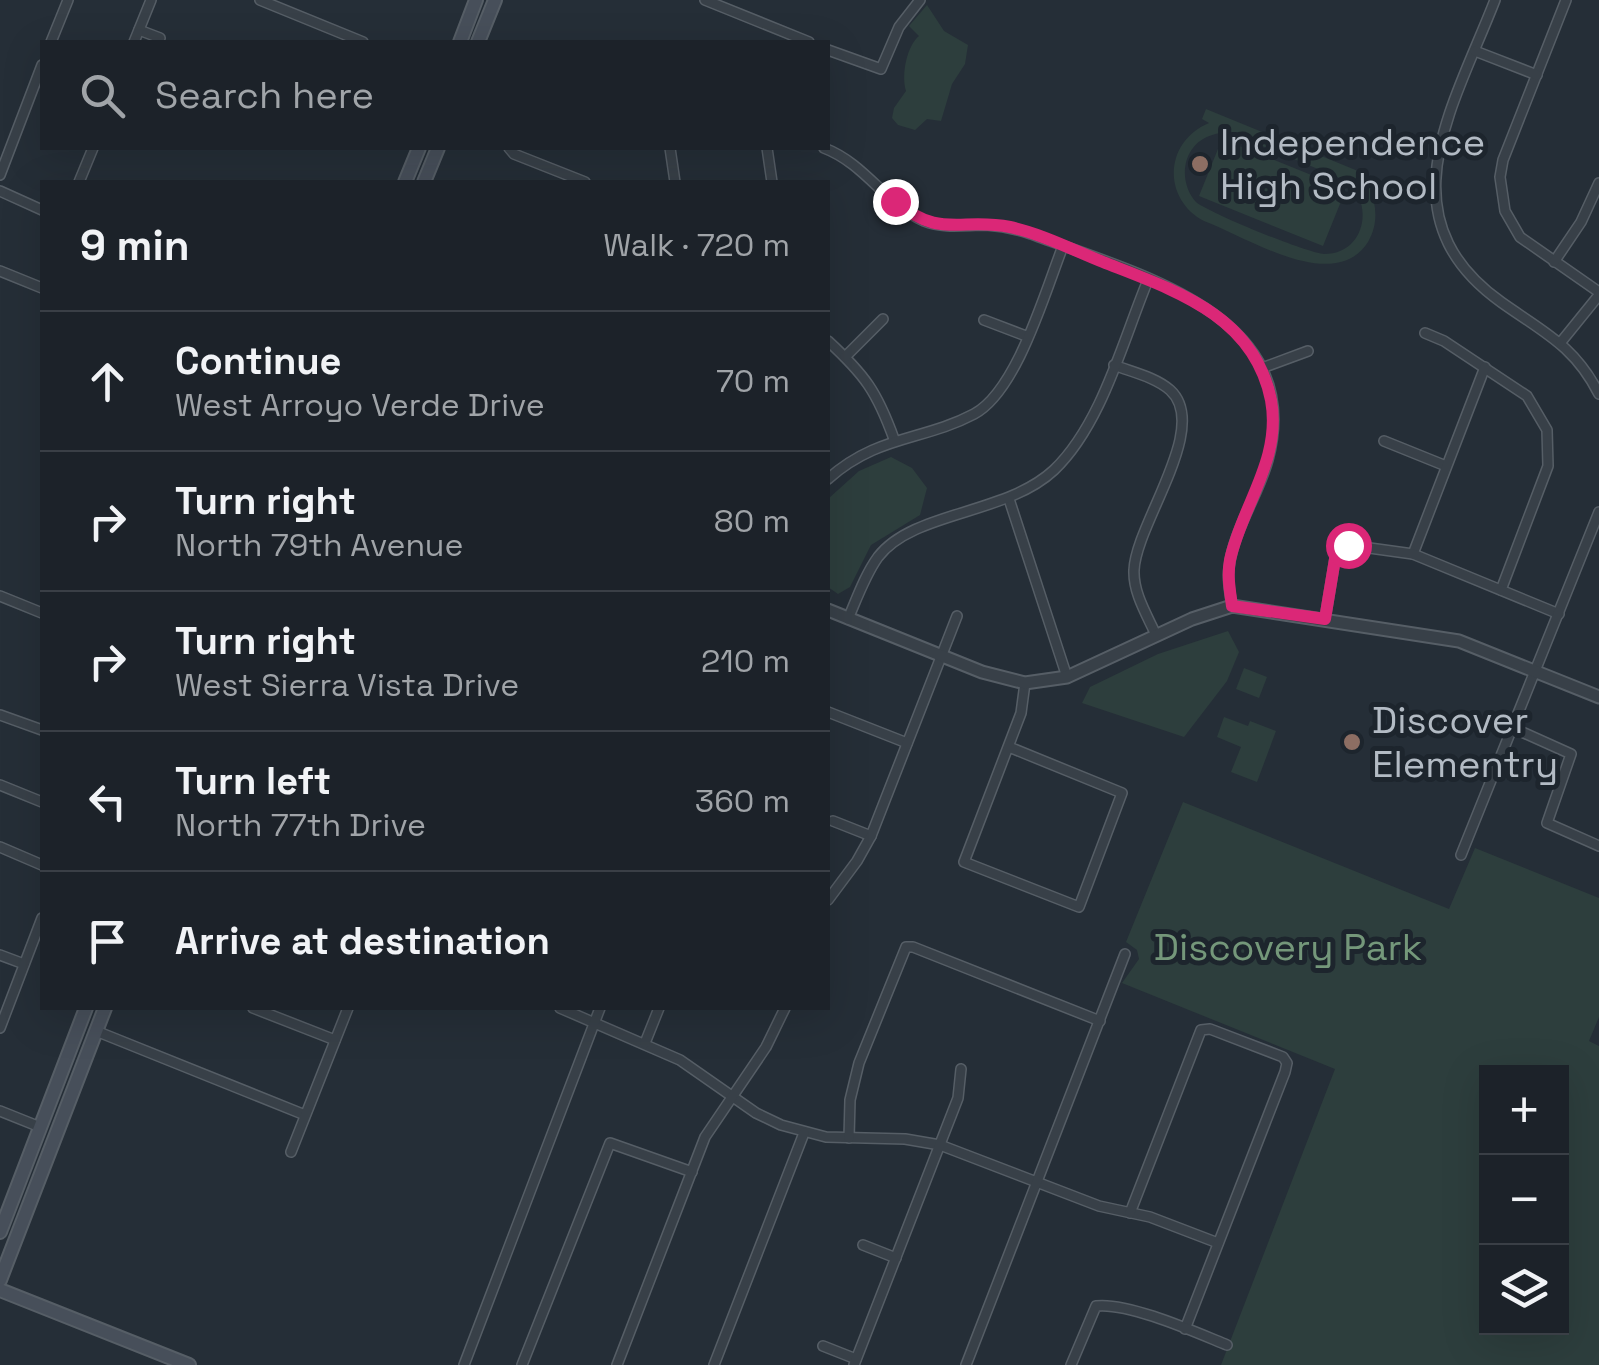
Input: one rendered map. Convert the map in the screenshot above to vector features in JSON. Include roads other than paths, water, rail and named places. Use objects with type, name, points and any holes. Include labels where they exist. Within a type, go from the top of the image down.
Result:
[{"type":"main road","points":[[461,40],[476,0]]},
{"type":"main road","points":[[479,40],[495,0]]},
{"type":"main road","points":[[406,180],[418,150]]},
{"type":"main road","points":[[425,180],[437,150]]},
{"type":"main road","points":[[0,1232],[85,1010]]},
{"type":"main road","points":[[0,1280],[104,1010]]},
{"type":"main road","points":[[58,1131],[50,1124],[64,1087],[65,1062]]},
{"type":"main road","points":[[0,1290],[189,1365]]},
{"type":"street","points":[[52,40],[68,0]]},
{"type":"street","points":[[135,40],[151,0]]},
{"type":"street","points":[[260,0],[283,3],[359,40]]},
{"type":"street","points":[[705,0],[794,40]]},
{"type":"street","points":[[830,51],[880,69],[899,27],[920,0]]},
{"type":"street","points":[[1495,0],[1435,162],[1434,192],[1442,228],[1455,256],[1476,284],[1561,342],[1582,364],[1599,394]]},
{"type":"street","points":[[1561,342],[1599,293],[1520,237],[1501,196],[1503,160],[1566,0]]},
{"type":"street","points":[[139,30],[160,38]]},
{"type":"street","points":[[1475,52],[1537,76]]},
{"type":"street","points":[[0,175],[40,70]]},
{"type":"street","points":[[80,180],[92,150]]},
{"type":"street","points":[[510,150],[580,180]]},
{"type":"street","points":[[670,150],[675,180]]},
{"type":"street","points":[[767,150],[769,180]]},
{"type":"street","points":[[827,150],[867,174],[911,214],[944,227],[1008,227],[1064,246],[1190,298],[1221,317],[1248,344],[1262,368],[1272,402],[1272,443],[1231,556],[1228,577],[1232,606]]},
{"type":"street","points":[[1554,262],[1581,222],[1599,183]]},
{"type":"street","points":[[0,192],[40,209]]},
{"type":"street","points":[[968,212],[970,225]]},
{"type":"street","points":[[830,478],[851,461],[894,439],[959,420],[989,404],[1010,378],[1064,246]]},
{"type":"street","points":[[0,271],[40,283]]},
{"type":"street","points":[[848,618],[870,570],[893,542],[1009,499],[1034,485],[1068,454],[1088,424],[1148,280]]},
{"type":"street","points":[[845,357],[883,319]]},
{"type":"street","points":[[984,320],[1026,336]]},
{"type":"street","points":[[1425,333],[1444,341],[1528,396],[1547,430],[1548,466],[1501,590]]},
{"type":"street","points":[[830,343],[878,397],[894,439]]},
{"type":"street","points":[[1262,368],[1308,351]]},
{"type":"street","points":[[1114,364],[1168,388],[1180,404],[1180,440],[1134,568],[1138,596],[1156,636]]},
{"type":"street","points":[[1412,554],[1485,367]]},
{"type":"street","points":[[1384,441],[1446,466]]},
{"type":"street","points":[[1009,499],[1067,677]]},
{"type":"street","points":[[1460,855],[1599,512]]},
{"type":"street","points":[[1587,544],[1599,549]]},
{"type":"street","points":[[1325,619],[1340,546],[1412,554],[1559,614]]},
{"type":"street","points":[[0,596],[40,611]]},
{"type":"street","points":[[830,611],[942,657],[1025,684],[1067,677],[1192,619],[1232,606],[1459,641],[1599,696]]},
{"type":"street","points":[[830,897],[871,836],[957,616]]},
{"type":"street","points":[[1009,747],[1122,794],[1079,907],[964,862],[1024,705],[1025,684]]},
{"type":"street","points":[[830,713],[907,743]]},
{"type":"street","points":[[0,715],[40,729]]},
{"type":"street","points":[[1513,728],[1571,754],[1547,824],[1599,846]]},
{"type":"street","points":[[0,785],[40,801]]},
{"type":"street","points":[[832,821],[871,836]]},
{"type":"street","points":[[0,848],[40,864]]},
{"type":"street","points":[[0,1028],[40,923]]},
{"type":"street","points":[[850,1138],[850,1100],[859,1063],[906,948],[913,947],[1100,1020]]},
{"type":"street","points":[[966,1365],[1126,954]]},
{"type":"street","points":[[0,955],[24,964]]},
{"type":"street","points":[[257,1010],[335,1040]]},
{"type":"street","points":[[290,1152],[347,1010]]},
{"type":"street","points":[[565,1010],[680,1060],[768,1120],[804,1133],[905,1138],[940,1145],[1100,1206],[1218,1244]]},
{"type":"street","points":[[464,1365],[599,1010]]},
{"type":"street","points":[[645,1043],[658,1010]]},
{"type":"street","points":[[617,1365],[713,1121],[766,1047],[784,1010]]},
{"type":"street","points":[[1130,1213],[1201,1030],[1210,1029],[1283,1057],[1287,1063],[1185,1328]]},
{"type":"street","points":[[96,1031],[306,1114]]},
{"type":"street","points":[[824,1346],[855,1362],[958,1098],[961,1070]]},
{"type":"street","points":[[0,1111],[40,1127]]},
{"type":"street","points":[[714,1365],[804,1133]]},
{"type":"street","points":[[522,1365],[610,1142],[692,1172]]},
{"type":"street","points":[[863,1245],[896,1258]]},
{"type":"street","points":[[1071,1365],[1096,1306],[1105,1305],[1185,1328],[1227,1344]]},
{"type":"place","name":"Independence High School","points":[[1200,164]]},
{"type":"place","name":"Discover Elementry","points":[[1352,742]]},
{"type":"park label","name":"Discovery Park","points":[[1288,947]]}]
